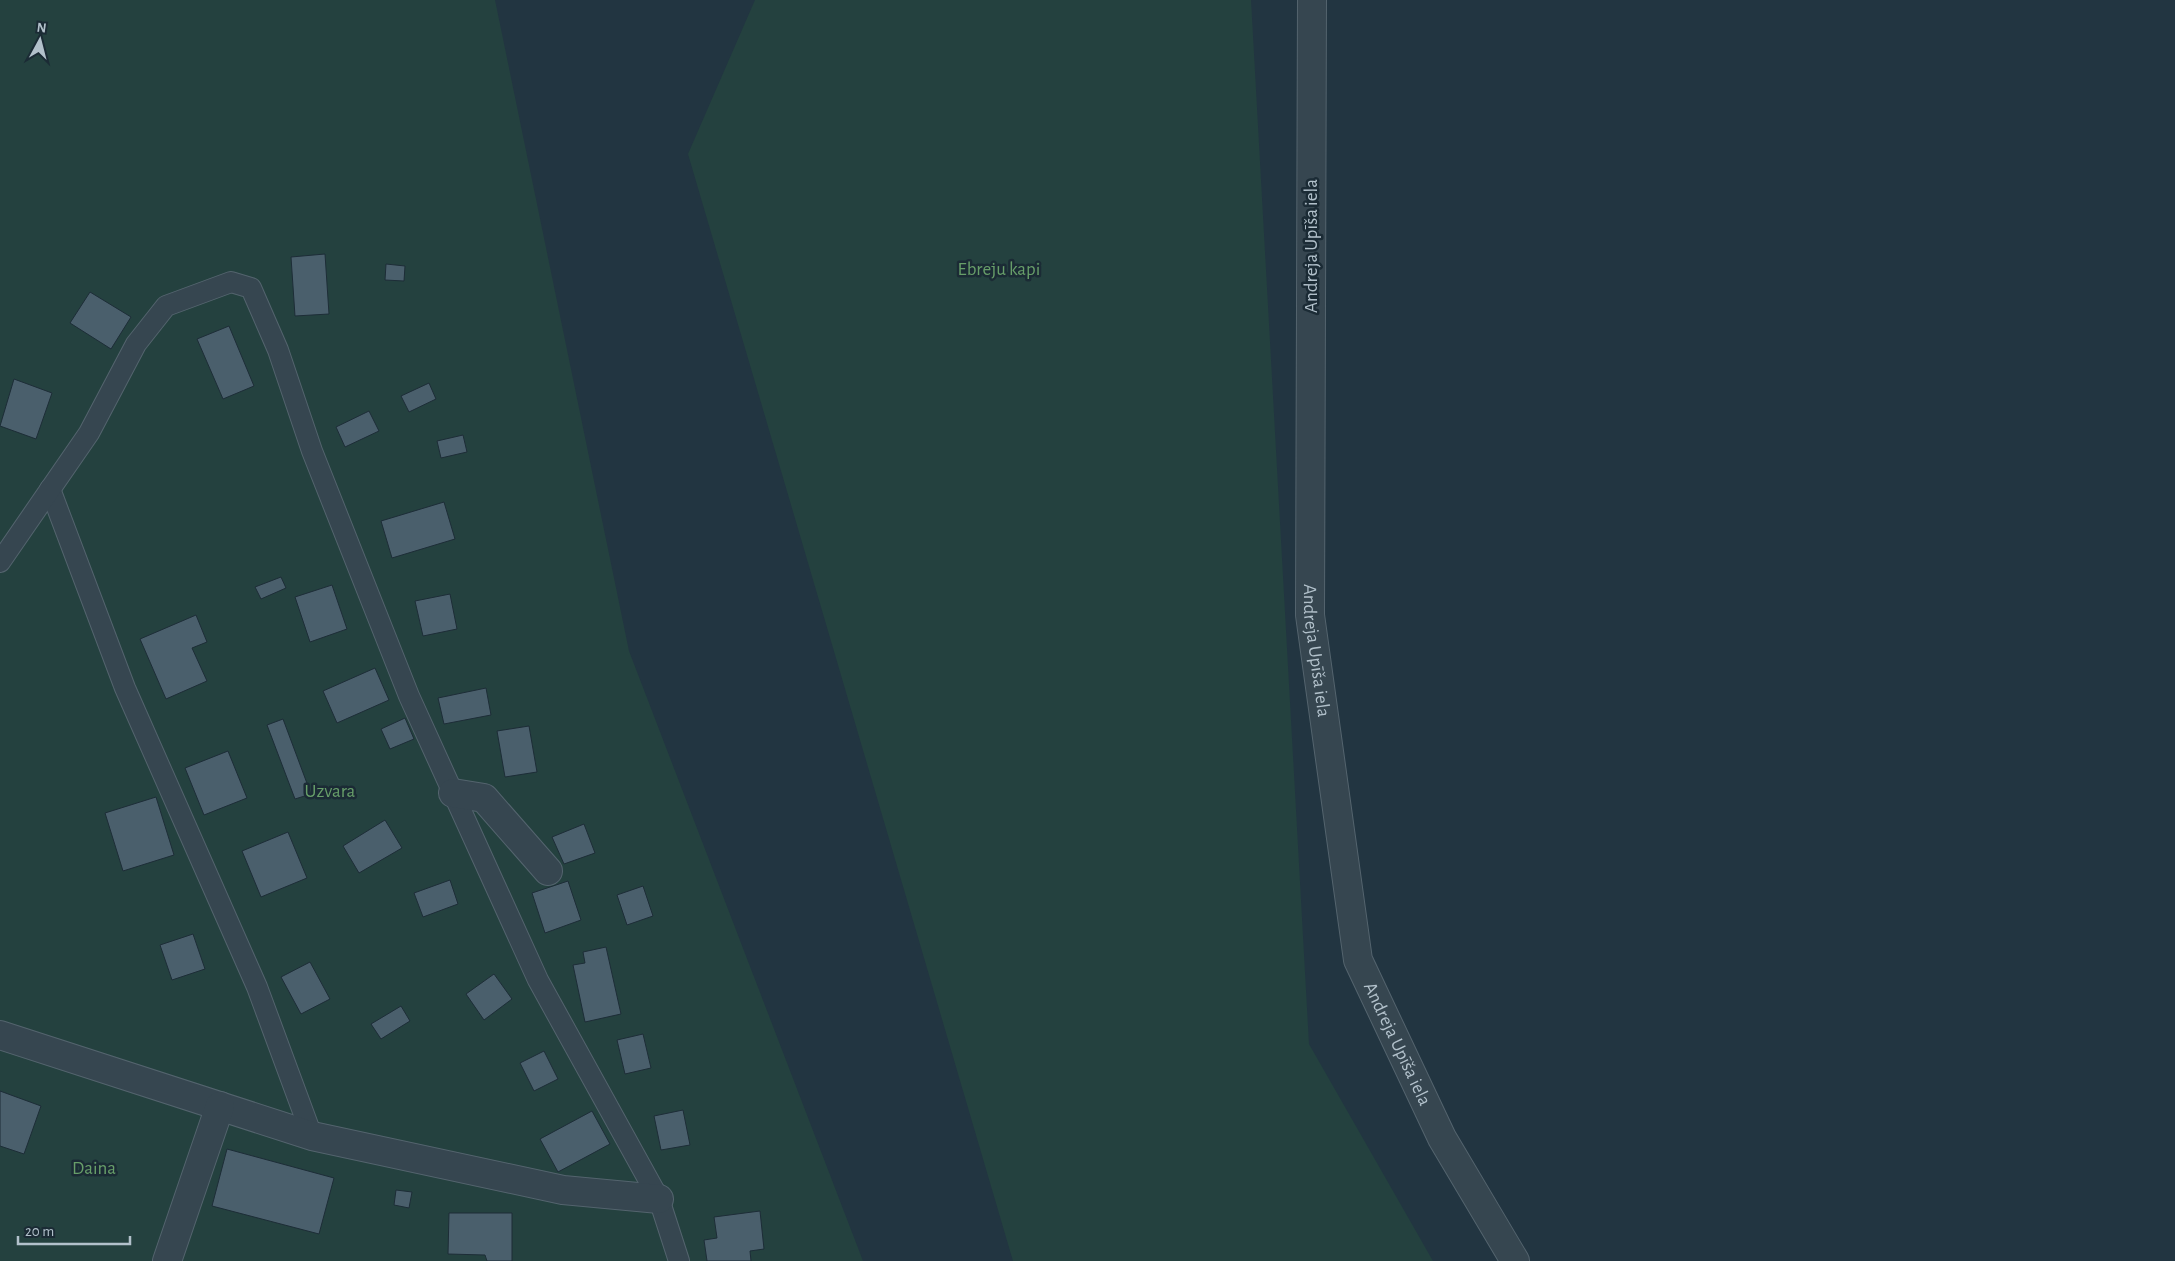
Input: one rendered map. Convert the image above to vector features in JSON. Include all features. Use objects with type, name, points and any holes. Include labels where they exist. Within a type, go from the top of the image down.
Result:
[{"type":"street","name":"Andreja Upīša iela","points":[[1312,0],[1310,615],[1358,960],[1442,1138],[1515,1261]]},
{"type":"street","points":[[453,793],[484,798],[548,871]]},
{"type":"street","points":[[0,1034],[312,1136],[563,1190],[659,1199]]},
{"type":"street","points":[[167,1261],[220,1106]]},
{"type":"lane","points":[[0,562],[89,433],[136,344],[166,306],[231,282],[251,288],[278,350],[312,451],[409,696],[538,980],[659,1199],[679,1261]]},
{"type":"lane","points":[[50,489],[125,688],[257,987],[312,1136]]},
{"type":"green space","name":"Uzvara","points":[[0,0],[495,0],[629,651],[863,1261],[0,1261]]},
{"type":"green space","name":"Ebreju kapi","points":[[755,0],[1251,0],[1309,1044],[1433,1261],[1013,1261],[688,154]]},
{"type":"building","points":[[325,254],[329,314],[295,316],[291,257]]},
{"type":"building","points":[[386,264],[405,266],[404,281],[385,280]]},
{"type":"building","points":[[90,292],[131,317],[111,349],[70,323]]},
{"type":"building","points":[[229,326],[254,386],[223,399],[197,339]]},
{"type":"building","points":[[14,379],[52,393],[36,439],[0,426]]},
{"type":"building","points":[[429,383],[436,399],[409,412],[401,396]]},
{"type":"building","points":[[369,411],[379,431],[345,447],[336,427]]},
{"type":"building","points":[[463,435],[467,452],[441,458],[437,441]]},
{"type":"building","points":[[444,502],[455,539],[392,558],[381,521]]},
{"type":"building","points":[[281,577],[286,588],[261,599],[255,587]]},
{"type":"building","points":[[332,585],[347,629],[310,642],[295,597]]},
{"type":"building","points":[[450,594],[457,629],[423,636],[415,601]]},
{"type":"building","points":[[196,615],[207,642],[192,648],[207,681],[166,699],[140,639]]},
{"type":"building","points":[[375,668],[389,700],[337,723],[323,691]]},
{"type":"building","points":[[486,688],[491,715],[444,724],[438,698]]},
{"type":"building","points":[[405,718],[414,739],[390,749],[381,729]]},
{"type":"building","points":[[283,719],[311,794],[295,799],[267,725]]},
{"type":"building","points":[[529,726],[537,772],[505,777],[497,731]]},
{"type":"building","points":[[228,751],[247,798],[204,815],[185,768]]},
{"type":"building","points":[[156,797],[174,855],[123,871],[105,813]]},
{"type":"building","points":[[385,820],[402,848],[359,873],[343,846]]},
{"type":"building","points":[[584,824],[595,853],[564,864],[552,837]]},
{"type":"building","points":[[288,832],[307,878],[261,897],[242,851]]},
{"type":"building","points":[[450,880],[458,904],[423,917],[414,893]]},
{"type":"building","points":[[568,881],[581,920],[545,933],[532,893]]},
{"type":"building","points":[[643,886],[653,916],[627,925],[617,895]]},
{"type":"building","points":[[193,934],[205,969],[172,980],[160,945]]},
{"type":"building","points":[[606,947],[621,1014],[585,1022],[573,965],[585,963],[583,952]]},
{"type":"building","points":[[310,962],[330,999],[301,1014],[281,977]]},
{"type":"building","points":[[494,974],[512,999],[484,1020],[466,994]]},
{"type":"building","points":[[401,1006],[410,1021],[381,1039],[371,1024]]},
{"type":"building","points":[[643,1034],[651,1068],[625,1074],[617,1040]]},
{"type":"building","points":[[544,1051],[558,1079],[534,1091],[520,1063]]},
{"type":"building","points":[[0,1091],[41,1106],[24,1154],[0,1146]]},
{"type":"building","points":[[683,1110],[690,1145],[661,1150],[654,1116]]},
{"type":"building","points":[[592,1111],[610,1144],[558,1172],[540,1139]]},
{"type":"building","points":[[227,1149],[334,1178],[319,1234],[212,1206]]},
{"type":"building","points":[[396,1190],[412,1192],[409,1208],[394,1205]]},
{"type":"building","points":[[760,1211],[764,1249],[750,1251],[751,1261],[707,1261],[704,1240],[717,1238],[714,1217]]},
{"type":"building","points":[[449,1213],[512,1213],[512,1261],[487,1261],[485,1255],[448,1254]]},
{"type":"park label","name":"Daina","points":[[94,1168]]}]
